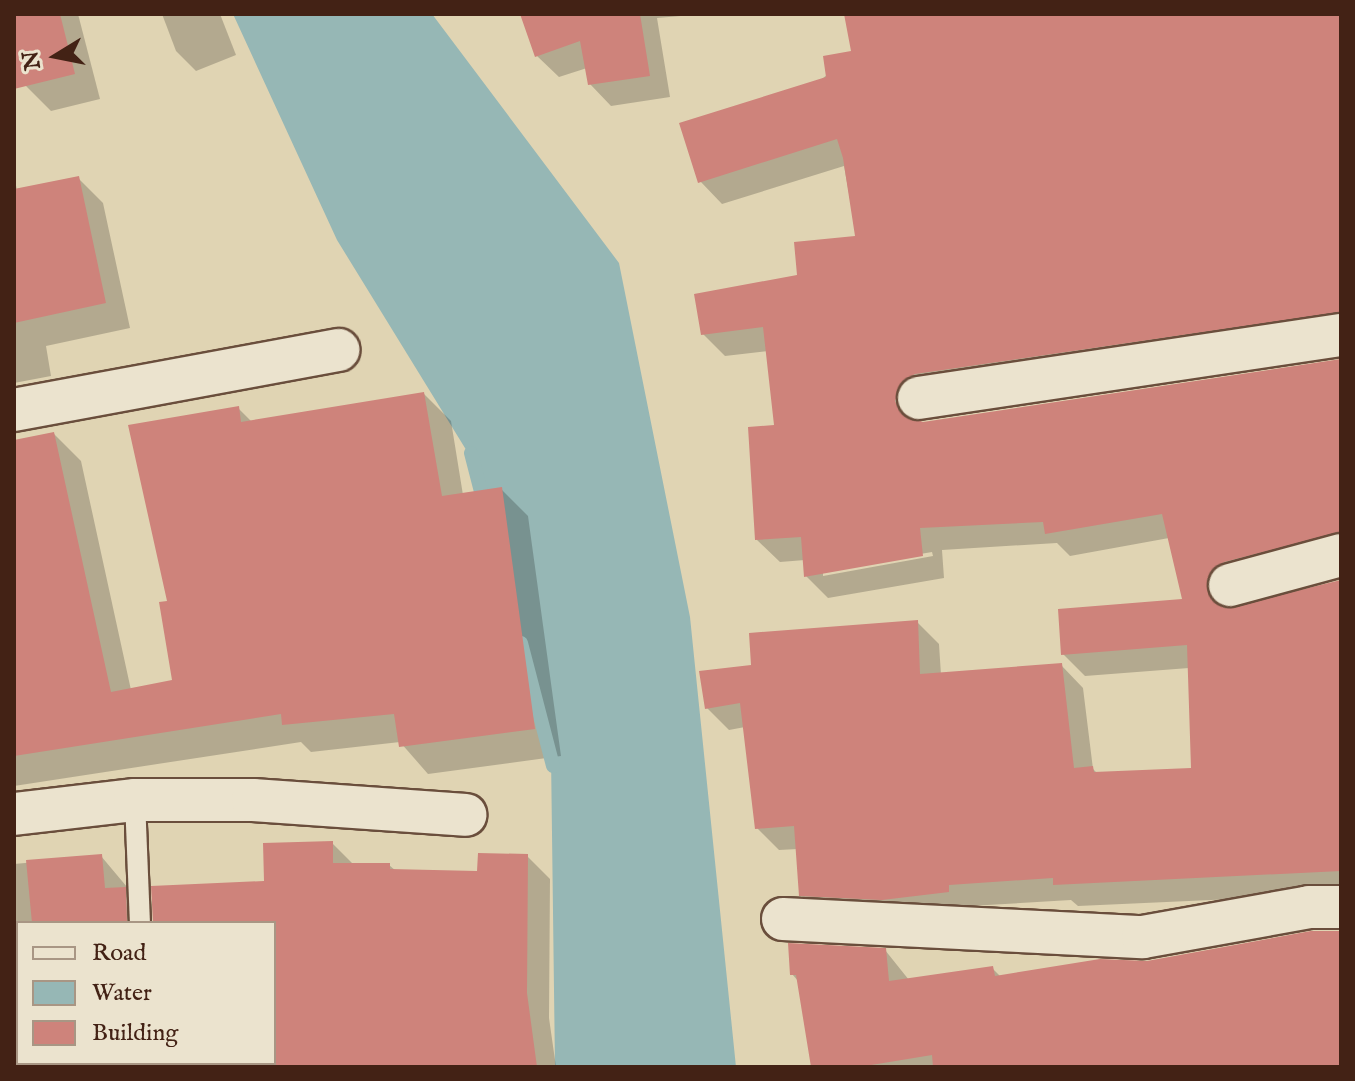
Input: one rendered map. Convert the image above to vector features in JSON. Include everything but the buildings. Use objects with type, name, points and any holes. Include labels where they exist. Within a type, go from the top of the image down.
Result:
[{"type":"street","points":[[919,398],[1341,335]]},
{"type":"street","points":[[14,410],[338,350]]},
{"type":"street","points":[[1230,585],[1341,555]]},
{"type":"street","points":[[14,814],[135,800],[253,800],[465,815]]},
{"type":"street","points":[[783,919],[1143,937],[1309,907],[1341,907]]},
{"type":"lane","points":[[135,800],[140,921]]},
{"type":"water","points":[[233,14],[432,14],[619,263],[690,617],[736,1067],[555,1067],[551,756],[473,461],[337,240]]},
{"type":"waterway","points":[[471,453],[485,507]]},
{"type":"waterway","points":[[521,643],[553,766]]}]
